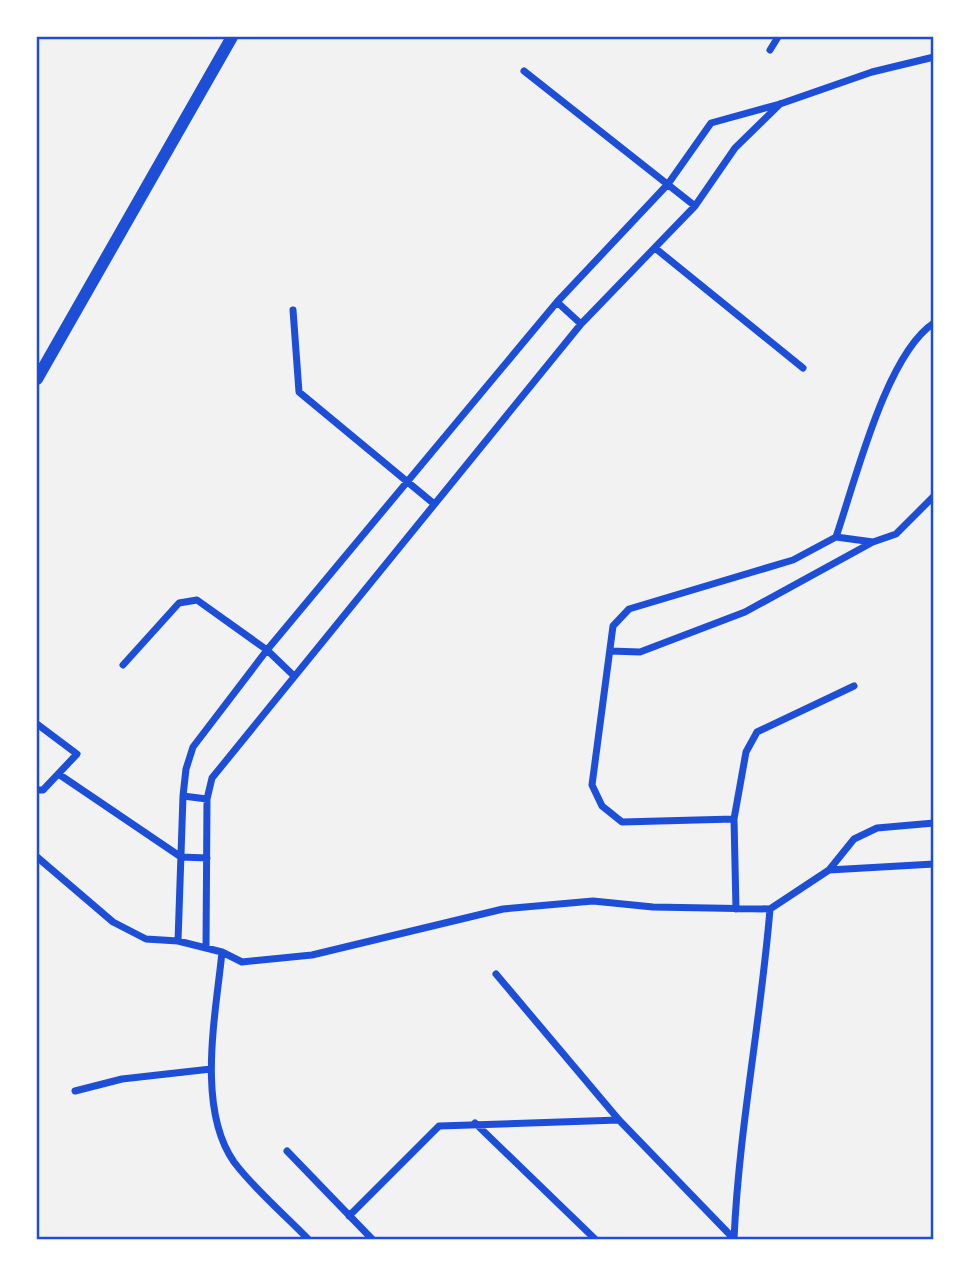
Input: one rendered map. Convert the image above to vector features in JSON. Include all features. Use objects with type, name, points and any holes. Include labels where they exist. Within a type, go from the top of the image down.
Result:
[{"type":"street","points":[[37,379],[232,37]]},
{"type":"street","points":[[770,50],[778,37]]},
{"type":"street","points":[[178,941],[183,796],[186,769],[193,747],[267,650],[557,302],[668,184],[712,123],[780,104],[873,72],[934,57]]},
{"type":"street","points":[[524,71],[695,205]]},
{"type":"street","points":[[206,948],[207,799],[212,778],[293,675],[581,324],[695,205],[735,148],[780,104]]},
{"type":"street","points":[[654,248],[803,368]]},
{"type":"street","points":[[557,302],[581,324]]},
{"type":"street","points":[[293,310],[299,392],[433,503]]},
{"type":"street","points":[[836,537],[881,405],[910,346],[934,323]]},
{"type":"street","points":[[610,651],[640,652],[744,612],[873,542],[895,534],[934,496]]},
{"type":"street","points":[[734,819],[622,822],[602,806],[592,785],[613,626],[629,609],[793,560],[836,537],[873,542]]},
{"type":"street","points":[[123,665],[179,603],[197,600],[267,650],[293,675]]},
{"type":"street","points":[[736,909],[734,819],[746,752],[757,732],[854,686]]},
{"type":"street","points":[[37,724],[77,754],[60,775],[43,790],[37,790]]},
{"type":"street","points":[[60,775],[181,857],[207,858]]},
{"type":"street","points":[[183,796],[207,799]]},
{"type":"street","points":[[37,857],[113,922],[146,939],[178,941],[222,952],[242,962],[312,956],[503,909],[593,901],[770,909],[829,870],[854,839],[877,828],[934,824]]},
{"type":"street","points":[[829,870],[934,864]]},
{"type":"street","points":[[734,1239],[746,1102],[764,987],[770,909]]},
{"type":"street","points":[[222,952],[211,1069],[218,1122],[233,1160],[308,1239]]},
{"type":"street","points":[[496,974],[619,1119],[734,1239]]},
{"type":"street","points":[[75,1091],[122,1079],[211,1069]]},
{"type":"street","points":[[349,1216],[439,1126],[475,1122],[619,1119]]},
{"type":"street","points":[[475,1122],[595,1239]]},
{"type":"street","points":[[287,1151],[372,1239]]}]
